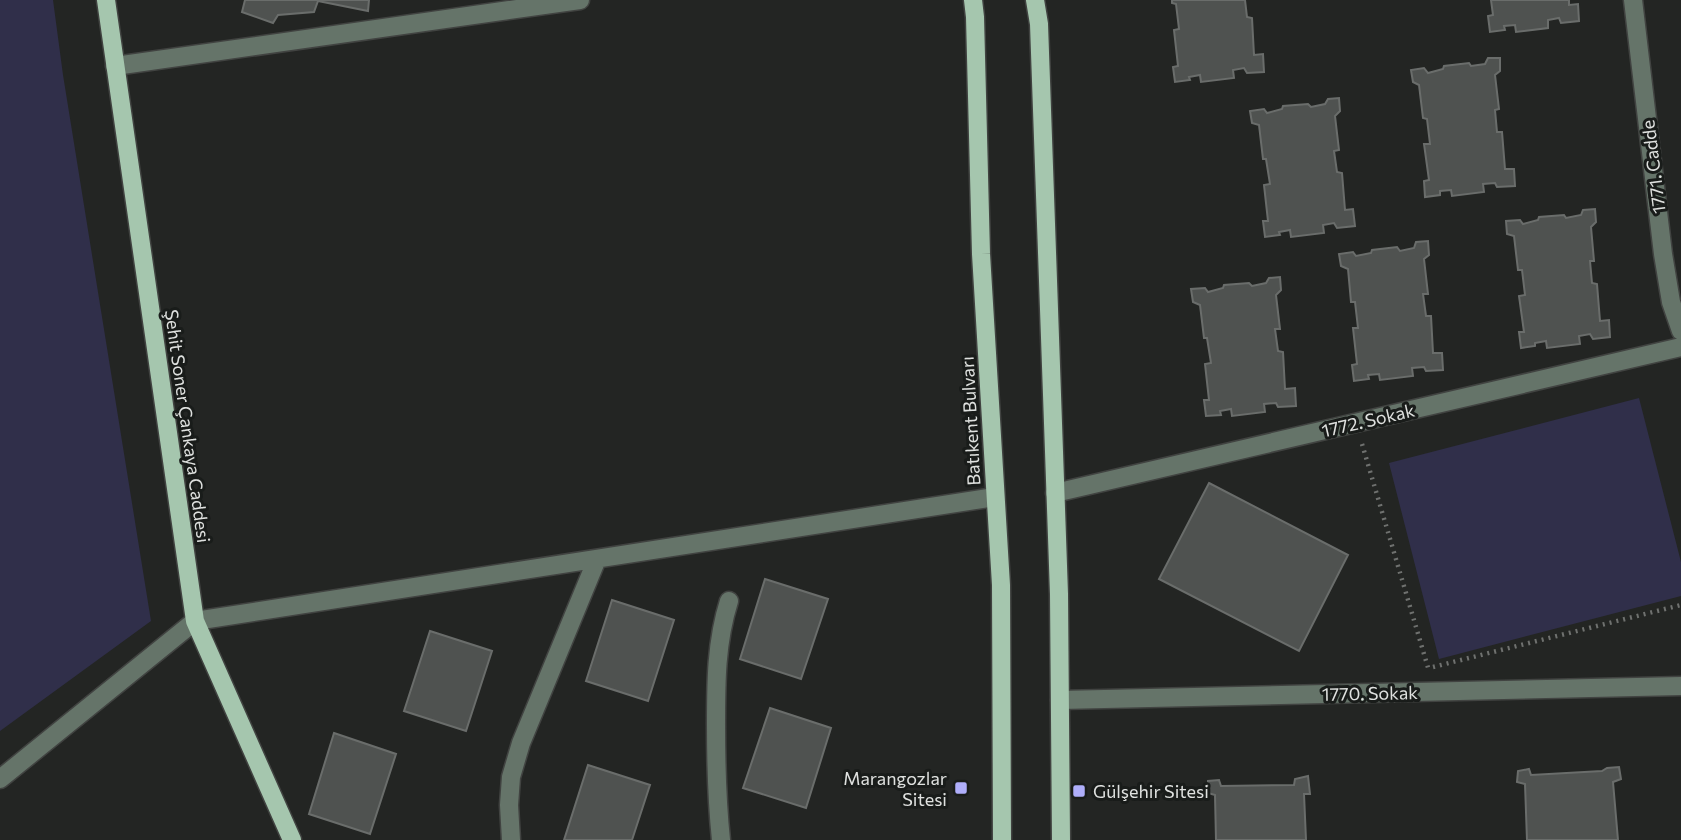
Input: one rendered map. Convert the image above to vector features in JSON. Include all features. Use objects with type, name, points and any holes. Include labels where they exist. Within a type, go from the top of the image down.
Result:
[{"type":"main road","name":"Şehit Soner Çankaya Caddesi","points":[[106,0],[195,621],[292,840]]},
{"type":"main road","name":"Batıkent Bulvarı","points":[[973,0],[981,254],[1001,585],[1002,840]]},
{"type":"main road","points":[[1035,0],[1039,24],[1055,493],[1061,840]]},
{"type":"street","points":[[116,66],[580,0]]},
{"type":"street","name":"1771. Cadde","points":[[1633,0],[1663,254],[1671,302],[1681,331]]},
{"type":"street","name":"1772. Sokak","points":[[1055,493],[1681,347]]},
{"type":"street","points":[[0,779],[195,621],[995,497]]},
{"type":"street","points":[[511,840],[511,777],[521,743],[597,559]]},
{"type":"street","points":[[721,840],[716,796],[716,674],[720,629],[729,601]]},
{"type":"street","name":"1770. Sokak","points":[[1060,700],[1681,686]]},
{"type":"path","points":[[1356,423],[1435,692]]},
{"type":"path","points":[[1428,668],[1681,605]]},
{"type":"shaded area","points":[[0,0],[53,0],[151,621],[0,731]]},
{"type":"shaded area","points":[[1639,398],[1681,562],[1681,596],[1439,659],[1389,463]]},
{"type":"building","points":[[245,0],[369,0],[368,11],[318,1],[314,12],[278,15],[273,23],[242,12]]},
{"type":"building","points":[[1172,0],[1245,0],[1247,17],[1252,18],[1254,55],[1263,54],[1264,72],[1247,73],[1244,68],[1233,70],[1234,78],[1201,82],[1200,75],[1189,77],[1190,80],[1175,82],[1173,67],[1178,66],[1174,30],[1179,29],[1176,4],[1172,3]]},
{"type":"building","points":[[1491,0],[1569,0],[1569,5],[1578,4],[1579,21],[1561,23],[1559,18],[1548,20],[1548,28],[1516,32],[1515,25],[1504,26],[1505,30],[1490,32],[1488,16],[1493,15]]},
{"type":"building","points":[[1488,58],[1500,58],[1500,71],[1495,75],[1499,109],[1495,110],[1497,132],[1502,132],[1505,169],[1514,169],[1515,186],[1497,187],[1495,183],[1483,184],[1484,192],[1452,196],[1451,190],[1425,197],[1424,181],[1429,180],[1424,144],[1430,144],[1427,119],[1423,118],[1419,85],[1413,82],[1411,70],[1424,68],[1428,73],[1443,69],[1444,66],[1485,64]]},
{"type":"building","points":[[1339,98],[1340,111],[1335,116],[1339,150],[1334,151],[1337,172],[1342,173],[1345,210],[1353,209],[1355,226],[1337,228],[1334,223],[1323,225],[1324,233],[1291,237],[1290,230],[1279,232],[1280,235],[1265,237],[1263,221],[1268,221],[1264,185],[1270,184],[1266,159],[1263,159],[1259,125],[1252,123],[1250,111],[1264,109],[1267,113],[1282,109],[1283,106],[1308,104],[1311,107],[1325,104],[1328,99]]},
{"type":"building","points":[[1595,209],[1596,222],[1591,227],[1594,261],[1590,261],[1592,283],[1597,284],[1600,321],[1609,320],[1610,337],[1593,339],[1590,334],[1579,336],[1580,344],[1547,348],[1546,341],[1521,348],[1519,332],[1524,332],[1519,296],[1525,295],[1522,270],[1518,270],[1514,236],[1507,234],[1506,221],[1520,220],[1523,224],[1538,220],[1539,217],[1564,215],[1566,218],[1581,215],[1583,210]]},
{"type":"building","points":[[1428,241],[1429,255],[1424,259],[1428,294],[1423,294],[1426,316],[1431,316],[1433,353],[1442,353],[1443,370],[1412,368],[1413,376],[1380,380],[1379,374],[1368,375],[1369,379],[1354,381],[1352,365],[1357,364],[1353,328],[1358,328],[1355,302],[1351,302],[1348,269],[1341,266],[1339,254],[1353,252],[1356,256],[1371,253],[1372,250],[1397,247],[1400,251],[1414,248],[1416,242]]},
{"type":"building","points":[[1280,277],[1281,290],[1276,295],[1280,329],[1275,329],[1278,351],[1283,352],[1285,389],[1295,388],[1296,406],[1278,407],[1276,403],[1264,404],[1265,412],[1232,416],[1231,409],[1220,411],[1221,415],[1206,416],[1204,400],[1209,400],[1205,364],[1211,363],[1207,338],[1204,338],[1200,305],[1193,302],[1191,289],[1205,288],[1208,292],[1223,288],[1224,285],[1249,283],[1252,286],[1266,283],[1269,278]]},
{"type":"building","points":[[1209,483],[1348,555],[1299,651],[1159,579]]},
{"type":"building","points":[[765,579],[828,599],[801,679],[740,659]]},
{"type":"building","points":[[612,600],[674,620],[648,701],[586,681]]},
{"type":"building","points":[[430,631],[492,651],[466,731],[404,711]]},
{"type":"building","points":[[770,708],[831,728],[806,808],[743,788]]},
{"type":"building","points":[[334,733],[396,754],[370,834],[309,814]]},
{"type":"building","points":[[588,765],[650,785],[632,840],[564,840]]},
{"type":"building","points":[[1619,767],[1621,779],[1613,782],[1618,840],[1527,840],[1525,784],[1517,782],[1518,771],[1529,769],[1531,775],[1602,771]]},
{"type":"building","points":[[1308,776],[1310,794],[1304,794],[1306,840],[1216,840],[1215,795],[1208,793],[1208,781],[1219,780],[1221,786],[1294,785],[1295,779]]},
{"type":"place","name":"Marangozlar Sitesi","points":[[961,788]]},
{"type":"place","name":"Gülşehir Sitesi","points":[[1079,791]]}]
